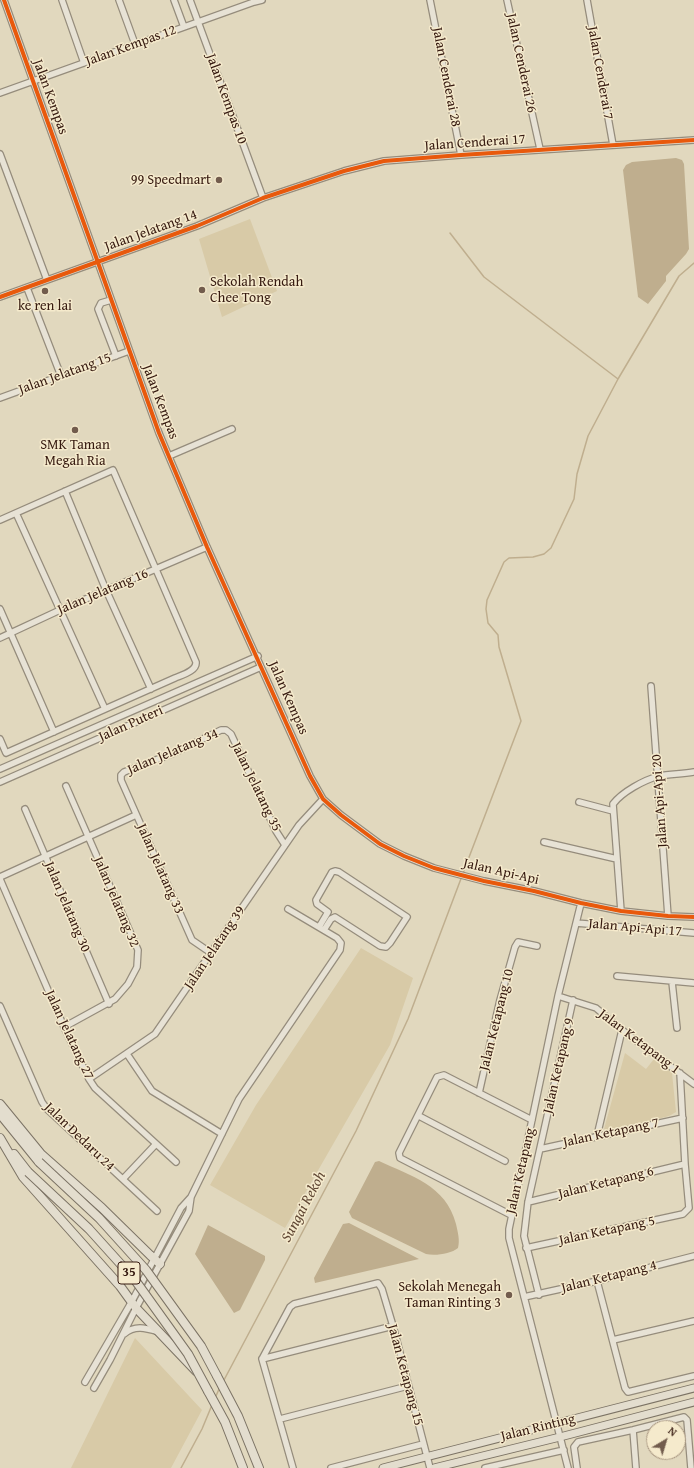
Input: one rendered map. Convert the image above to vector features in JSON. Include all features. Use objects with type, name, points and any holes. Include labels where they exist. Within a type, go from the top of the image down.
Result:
[{"type":"highway","points":[[0,1104],[41,1154],[102,1208],[158,1262]]},
{"type":"highway","name":"35","points":[[0,1114],[39,1162],[99,1218],[146,1270],[201,1346],[238,1416],[259,1468]]},
{"type":"highway","points":[[0,1138],[23,1176],[120,1286],[134,1306],[199,1374]]},
{"type":"highway","name":"35","points":[[0,1138],[28,1172],[88,1229],[135,1280],[188,1354],[219,1412],[243,1468]]},
{"type":"main road","name":"Jalan Rinting","points":[[383,1468],[694,1388]]},
{"type":"main road","name":"Jalan Rinting","points":[[434,1468],[694,1402]]},
{"type":"street","name":"Jalan Kempas","points":[[4,0],[129,351],[169,456],[207,547],[258,656],[310,776],[323,799]]},
{"type":"street","points":[[62,0],[84,63]]},
{"type":"street","points":[[119,0],[135,44]]},
{"type":"street","points":[[174,0],[184,27]]},
{"type":"street","name":"Jalan Kempas 10","points":[[190,0],[263,198]]},
{"type":"street","name":"Jalan Kempas 12","points":[[0,93],[262,0]]},
{"type":"street","name":"Jalan Cenderai 28","points":[[430,0],[461,154]]},
{"type":"street","name":"Jalan Cenderai 26","points":[[507,0],[540,149]]},
{"type":"street","name":"Jalan Cenderai 7","points":[[587,0],[613,145]]},
{"type":"street","name":"Jalan Cenderai 17","points":[[263,198],[344,171],[384,161],[461,154],[694,140]]},
{"type":"street","points":[[0,154],[47,280]]},
{"type":"street","name":"Jalan Jelatang 14","points":[[0,297],[197,226],[263,198]]},
{"type":"street","points":[[26,288],[61,376]]},
{"type":"street","points":[[111,300],[101,303],[98,309],[116,356]]},
{"type":"street","name":"Jalan Jelatang 15","points":[[0,398],[129,351]]},
{"type":"street","points":[[169,456],[232,429]]},
{"type":"street","points":[[0,520],[113,470],[196,662],[194,669],[6,753],[0,739]]},
{"type":"street","points":[[65,491],[106,590],[151,689]]},
{"type":"street","points":[[16,513],[105,709]]},
{"type":"street","name":"Jalan Jelatang 16","points":[[0,638],[60,610],[207,547]]},
{"type":"street","points":[[0,609],[54,732]]},
{"type":"street","name":"Jalan Puteri","points":[[0,769],[258,656]]},
{"type":"street","name":"Jalan Puteri","points":[[0,782],[262,667]]},
{"type":"street","name":"Jalan Api-Api 20","points":[[651,686],[668,916]]},
{"type":"street","name":"Jalan Jelatang 34","points":[[121,775],[124,772],[174,753],[221,730],[226,730]]},
{"type":"street","name":"Jalan Jelatang 35","points":[[226,730],[231,734],[276,831],[285,844]]},
{"type":"street","points":[[621,911],[613,804],[618,797],[658,776],[694,772]]},
{"type":"street","name":"Jalan Jelatang 33","points":[[121,775],[120,780],[192,940],[211,954]]},
{"type":"street","name":"Jalan Jelatang 32","points":[[64,1027],[109,1004],[115,999],[128,984],[137,967],[138,950],[66,786]]},
{"type":"street","name":"Jalan Jelatang 39","points":[[89,1079],[155,1034],[285,844],[307,816],[323,799]]},
{"type":"street","name":"Jalan Api-Api","points":[[323,799],[341,815],[380,844],[404,856],[434,868],[484,881],[534,890],[581,903],[621,911],[668,916],[694,916]]},
{"type":"street","points":[[580,802],[613,811]]},
{"type":"street","name":"Jalan Jelatang 30","points":[[25,809],[109,1004]]},
{"type":"street","points":[[0,878],[136,815]]},
{"type":"street","points":[[544,842],[617,859]]},
{"type":"street","points":[[334,870],[407,917],[386,947],[383,947],[335,917],[321,929],[328,912],[317,904],[316,900],[334,870]]},
{"type":"street","name":"Jalan Jelatang 27","points":[[0,878],[64,1027],[89,1079],[95,1088],[176,1162]]},
{"type":"street","name":"Jalan Ketapang","points":[[568,1468],[509,1238],[509,1229],[558,996],[581,903]]},
{"type":"street","points":[[158,1262],[159,1248],[181,1208],[191,1197],[240,1099],[340,950],[341,943],[337,938],[288,909]]},
{"type":"street","name":"Jalan Api-Api 17","points":[[576,923],[694,933]]},
{"type":"street","name":"Jalan Ketapang 10","points":[[479,1093],[500,1000],[515,947],[518,942],[537,946]]},
{"type":"street","points":[[617,976],[694,983]]},
{"type":"street","points":[[672,982],[677,1028]]},
{"type":"street","name":"Jalan Ketapang 1","points":[[558,996],[596,1008],[622,1030],[694,1084]]},
{"type":"street","name":"Jalan Ketapang 9","points":[[539,1295],[524,1236],[528,1202],[573,1000]]},
{"type":"street","name":"Jalan Dedaru 24","points":[[0,1006],[42,1102],[47,1109],[157,1211]]},
{"type":"street","points":[[597,1136],[622,1030]]},
{"type":"street","points":[[127,1054],[152,1091],[222,1134]]},
{"type":"street","points":[[680,1073],[685,1164]]},
{"type":"street","points":[[511,1215],[400,1158],[399,1153],[438,1078],[444,1075],[532,1120]]},
{"type":"street","points":[[419,1116],[505,1161]]},
{"type":"street","name":"Jalan Ketapang 7","points":[[540,1149],[683,1118]]},
{"type":"street","points":[[123,1179],[156,1144]]},
{"type":"street","name":"Jalan Ketapang 6","points":[[528,1202],[685,1164]]},
{"type":"street","name":"Jalan Ketapang 5","points":[[526,1248],[687,1212],[689,1208],[685,1164]]},
{"type":"street","points":[[85,1382],[134,1306],[158,1262],[189,1211],[191,1197]]},
{"type":"street","name":"Jalan Ketapang 4","points":[[524,1297],[539,1295],[694,1256]]},
{"type":"street","points":[[597,1281],[625,1388],[628,1392],[694,1376]]},
{"type":"street","name":"Jalan Ketapang 15","points":[[262,1359],[290,1307],[294,1304],[378,1283],[382,1289],[393,1326],[430,1468]]},
{"type":"street","points":[[94,1388],[123,1335],[134,1306]]},
{"type":"street","points":[[613,1340],[694,1321]]},
{"type":"street","points":[[292,1468],[280,1419],[262,1359],[393,1326]]},
{"type":"street","points":[[123,1335],[134,1328],[144,1328],[159,1332]]},
{"type":"street","points":[[280,1419],[408,1386]]},
{"type":"street","points":[[577,1468],[574,1451],[575,1444],[578,1442],[684,1417],[687,1420],[691,1468]]},
{"type":"street","points":[[633,1430],[636,1468]]},
{"type":"street","points":[[331,1468],[423,1444]]},
{"type":"street","points":[[485,1468],[564,1450]]},
{"type":"shaded area","points":[[676,158],[682,160],[684,164],[689,249],[666,276],[666,281],[648,304],[638,297],[623,170],[626,165],[632,162]]},
{"type":"shaded area","points":[[250,219],[277,291],[222,317],[199,239]]},
{"type":"shaded area","points":[[361,948],[413,978],[390,1045],[285,1228],[210,1185],[256,1105]]},
{"type":"shaded area","points":[[625,1053],[646,1069],[654,1059],[672,1073],[676,1112],[669,1116],[609,1132],[604,1129]]},
{"type":"shaded area","points":[[379,1161],[415,1177],[436,1191],[451,1211],[458,1233],[458,1248],[443,1254],[426,1254],[352,1218],[349,1212],[375,1162]]},
{"type":"shaded area","points":[[349,1223],[419,1259],[315,1283],[314,1278],[343,1224]]},
{"type":"shaded area","points":[[208,1225],[265,1256],[265,1260],[240,1310],[234,1313],[195,1254]]},
{"type":"shaded area","points":[[135,1338],[202,1410],[171,1468],[71,1468]]},
{"type":"waterway","points":[[450,233],[484,277],[618,379]]},
{"type":"waterway","points":[[463,873],[521,721],[499,647],[498,635],[488,623],[486,609],[487,600],[504,562],[509,558],[533,557],[544,554],[551,548],[574,499],[577,474],[588,436],[618,379],[679,276],[694,263]]},
{"type":"waterway","name":"Sungai Rekoh","points":[[224,1380],[356,1131],[408,1019],[462,876]]},
{"type":"waterway","name":"Sungai Rekoh","points":[[215,1398],[220,1387]]},
{"type":"waterway","name":"Sungai Rekoh","points":[[181,1468],[202,1429],[212,1405]]},
{"type":"cycle path","points":[[4,0],[159,433],[207,547],[310,776],[323,799],[341,815],[380,844],[404,856],[434,868],[484,881],[621,911],[694,917]]},
{"type":"cycle path","points":[[0,297],[197,226],[263,198],[344,171],[384,161],[694,140]]},
{"type":"place","name":"99 Speedmart","points":[[219,180]]},
{"type":"place","name":"Sekolah Rendah Chee Tong","points":[[202,290]]},
{"type":"place","name":"ke ren lai","points":[[45,291]]},
{"type":"place","name":"SMK Taman Megah Ria","points":[[75,430]]},
{"type":"place","name":"Sekolah Menegah Taman Rinting 3","points":[[509,1295]]}]
